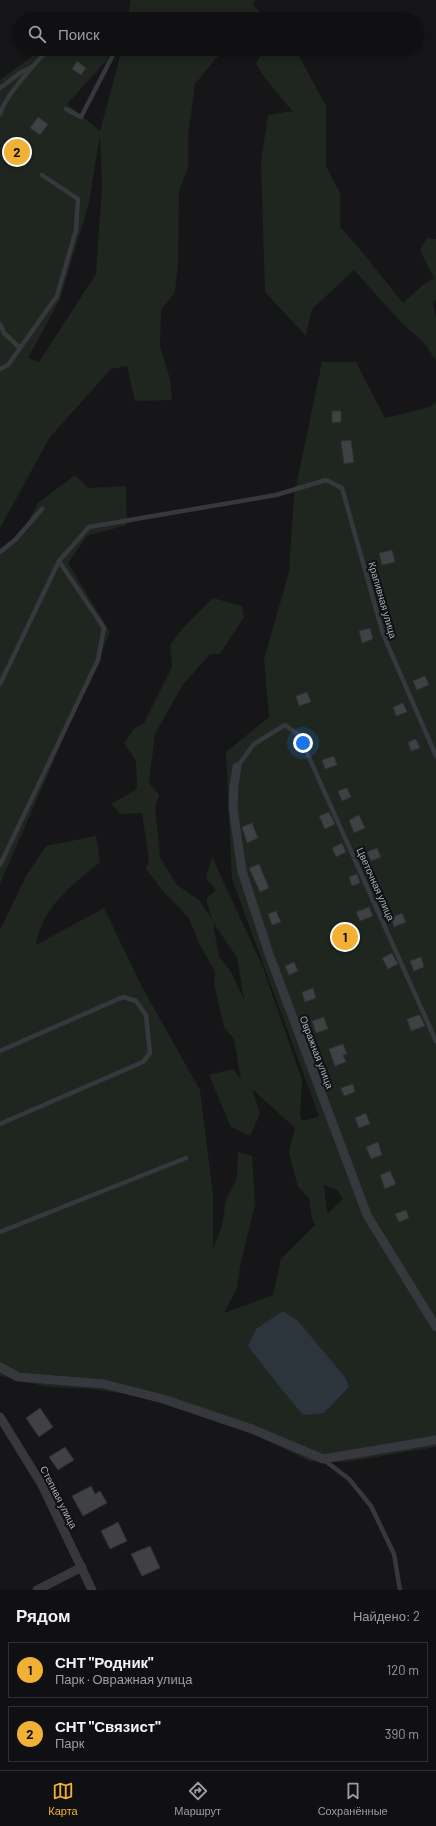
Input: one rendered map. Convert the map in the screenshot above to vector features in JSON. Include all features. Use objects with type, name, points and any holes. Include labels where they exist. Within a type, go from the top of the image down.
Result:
[{"type":"street","name":"Овражная улица","points":[[237,767],[234,784],[233,808],[242,871],[269,954],[367,1215],[436,1327]]},
{"type":"street","points":[[0,1368],[18,1377],[104,1384],[163,1399],[252,1429],[323,1459],[436,1440]]},
{"type":"street","name":"Степная улица","points":[[0,1417],[42,1485],[82,1566],[92,1590]]},
{"type":"street","points":[[37,1590],[82,1566]]},
{"type":"lane","points":[[0,114],[2,107],[20,82],[44,56]]},
{"type":"lane","points":[[66,109],[81,117],[112,56]]},
{"type":"lane","points":[[0,88],[20,73],[34,66]]},
{"type":"lane","points":[[0,369],[8,365],[56,296],[76,230],[78,199],[42,175]]},
{"type":"lane","points":[[0,324],[4,333],[20,348]]},
{"type":"lane","name":"Крапивная улица","points":[[59,561],[89,527],[276,495],[326,480],[342,488],[383,634],[436,756]]},
{"type":"lane","points":[[0,552],[14,540],[42,509]]},
{"type":"lane","points":[[0,684],[59,561]]},
{"type":"lane","points":[[0,865],[98,660],[104,628],[59,561]]},
{"type":"lane","name":"Цветочная улица","points":[[237,767],[254,744],[285,725],[299,735],[436,1041]]},
{"type":"lane","points":[[0,1051],[123,997],[136,1001],[146,1015],[150,1053],[143,1062],[0,1124]]},
{"type":"lane","points":[[0,1232],[186,1158]]},
{"type":"lane","points":[[323,1459],[350,1479],[371,1506],[394,1554],[400,1590]]},
{"type":"shaded area","points":[[131,0],[255,0],[253,5],[260,12],[128,12]]},
{"type":"shaded area","points":[[33,56],[108,56],[107,60],[67,104],[100,131],[120,56],[218,56],[195,84],[188,135],[188,168],[179,191],[178,264],[175,292],[161,310],[160,346],[170,379],[172,400],[135,401],[127,366],[111,369],[50,437],[0,528],[0,80]],"holes":[[[100,135],[102,187],[96,274],[39,362],[28,358],[60,299],[89,203]]]},
{"type":"shaded area","points":[[260,56],[299,56],[326,106],[326,166],[340,193],[340,227],[403,303],[424,284],[434,278],[420,250],[427,238],[436,239],[436,299],[433,303],[436,319],[436,360],[423,342],[400,321],[354,270],[312,309],[306,336],[265,292],[261,162],[268,115],[292,111],[265,78],[256,64]]},
{"type":"shaded area","points":[[322,362],[356,362],[385,418],[429,407],[436,402],[436,1447],[347,1462],[309,1461],[251,1433],[144,1397],[92,1389],[48,1387],[0,1376],[0,930],[26,876],[46,846],[96,836],[100,862],[69,889],[52,908],[39,931],[36,945],[104,908],[142,987],[200,1090],[213,1194],[213,1249],[222,1225],[226,1200],[237,1178],[238,1152],[252,1156],[255,1204],[240,1267],[237,1288],[224,1313],[273,1295],[281,1259],[315,1225],[312,1219],[309,1198],[298,1187],[289,1152],[295,1128],[252,1089],[260,1114],[250,1136],[231,1127],[209,1075],[233,1069],[241,1080],[234,1039],[224,1027],[214,984],[215,972],[201,947],[188,917],[163,891],[146,869],[149,860],[142,813],[120,814],[111,804],[137,789],[136,761],[124,743],[134,729],[144,723],[172,667],[170,645],[183,628],[213,598],[242,606],[244,617],[220,654],[210,654],[182,686],[155,734],[149,783],[159,795],[155,808],[160,857],[177,885],[200,901],[212,920],[206,899],[216,890],[206,878],[212,857],[262,965],[302,1080],[300,1117],[303,1121],[319,1116],[232,879],[226,752],[269,717],[264,659],[289,572],[294,496]],"holes":[[[213,923],[237,957],[244,1000],[230,970],[219,957]],[[324,1185],[337,1190],[343,1199],[328,1213]]]},
{"type":"shaded area","points":[[75,475],[88,488],[126,486],[127,525],[87,536],[68,563],[110,632],[0,884],[0,552],[23,531],[38,503]]},
{"type":"shaded area","points":[[283,1311],[298,1321],[345,1377],[349,1387],[324,1413],[303,1415],[248,1346],[256,1329]]},
{"type":"building","points":[[77,61],[86,68],[81,75],[72,69]]},
{"type":"building","points":[[38,117],[48,124],[40,135],[30,128]]},
{"type":"building","points":[[332,411],[341,411],[341,422],[332,423]]},
{"type":"building","points":[[351,440],[354,462],[344,464],[341,441]]},
{"type":"building","points":[[392,550],[395,562],[382,565],[379,553]]},
{"type":"building","points":[[370,628],[373,639],[362,643],[359,631]]},
{"type":"building","points":[[425,676],[429,685],[417,690],[413,681]]},
{"type":"building","points":[[307,692],[311,702],[299,706],[296,696]]},
{"type":"building","points":[[403,703],[407,712],[396,716],[393,707]]},
{"type":"building","points":[[416,739],[420,748],[411,751],[408,742]]},
{"type":"building","points":[[334,756],[337,765],[325,769],[322,760]]},
{"type":"building","points":[[347,788],[351,797],[342,801],[338,791]]},
{"type":"building","points":[[329,812],[335,824],[325,829],[319,816]]},
{"type":"building","points":[[359,815],[365,828],[354,833],[349,820]]},
{"type":"building","points":[[252,823],[258,838],[247,843],[242,827]]},
{"type":"building","points":[[342,843],[346,852],[336,857],[332,848]]},
{"type":"building","points":[[377,848],[381,857],[371,861],[367,852]]},
{"type":"building","points":[[259,864],[269,888],[260,892],[249,868]]},
{"type":"building","points":[[357,874],[360,883],[352,886],[349,877]]},
{"type":"building","points":[[369,907],[373,916],[360,921],[356,912]]},
{"type":"building","points":[[276,911],[281,922],[272,925],[268,914]]},
{"type":"building","points":[[402,913],[406,922],[394,927],[391,918]]},
{"type":"building","points":[[392,953],[398,964],[388,969],[382,958]]},
{"type":"building","points":[[421,957],[424,967],[414,971],[410,961]]},
{"type":"building","points":[[294,962],[298,971],[289,975],[285,966]]},
{"type":"building","points":[[313,988],[316,998],[305,1002],[302,992]]},
{"type":"building","points":[[420,1015],[425,1026],[411,1031],[407,1019]]},
{"type":"building","points":[[324,1017],[328,1029],[316,1033],[312,1021]]},
{"type":"building","points":[[343,1044],[347,1054],[343,1055],[346,1062],[335,1066],[329,1049]]},
{"type":"building","points":[[353,1084],[355,1092],[344,1096],[341,1088]]},
{"type":"building","points":[[366,1113],[370,1124],[359,1128],[355,1118]]},
{"type":"building","points":[[378,1142],[382,1155],[371,1159],[366,1147]]},
{"type":"building","points":[[390,1171],[396,1184],[385,1189],[380,1175]]},
{"type":"building","points":[[406,1210],[409,1218],[399,1222],[395,1214]]},
{"type":"building","points":[[40,1408],[53,1427],[39,1437],[26,1418]]},
{"type":"building","points":[[65,1447],[74,1460],[58,1470],[49,1457]]},
{"type":"building","points":[[91,1486],[95,1494],[100,1491],[107,1503],[83,1516],[72,1496]]},
{"type":"building","points":[[118,1522],[127,1541],[110,1549],[101,1531]]},
{"type":"building","points":[[150,1546],[160,1568],[142,1576],[131,1554]]},
{"type":"place","name":"СНТ \"Связист\"","points":[[17,152]]},
{"type":"place","name":"СНТ \"Родник\"","points":[[345,937]]}]
